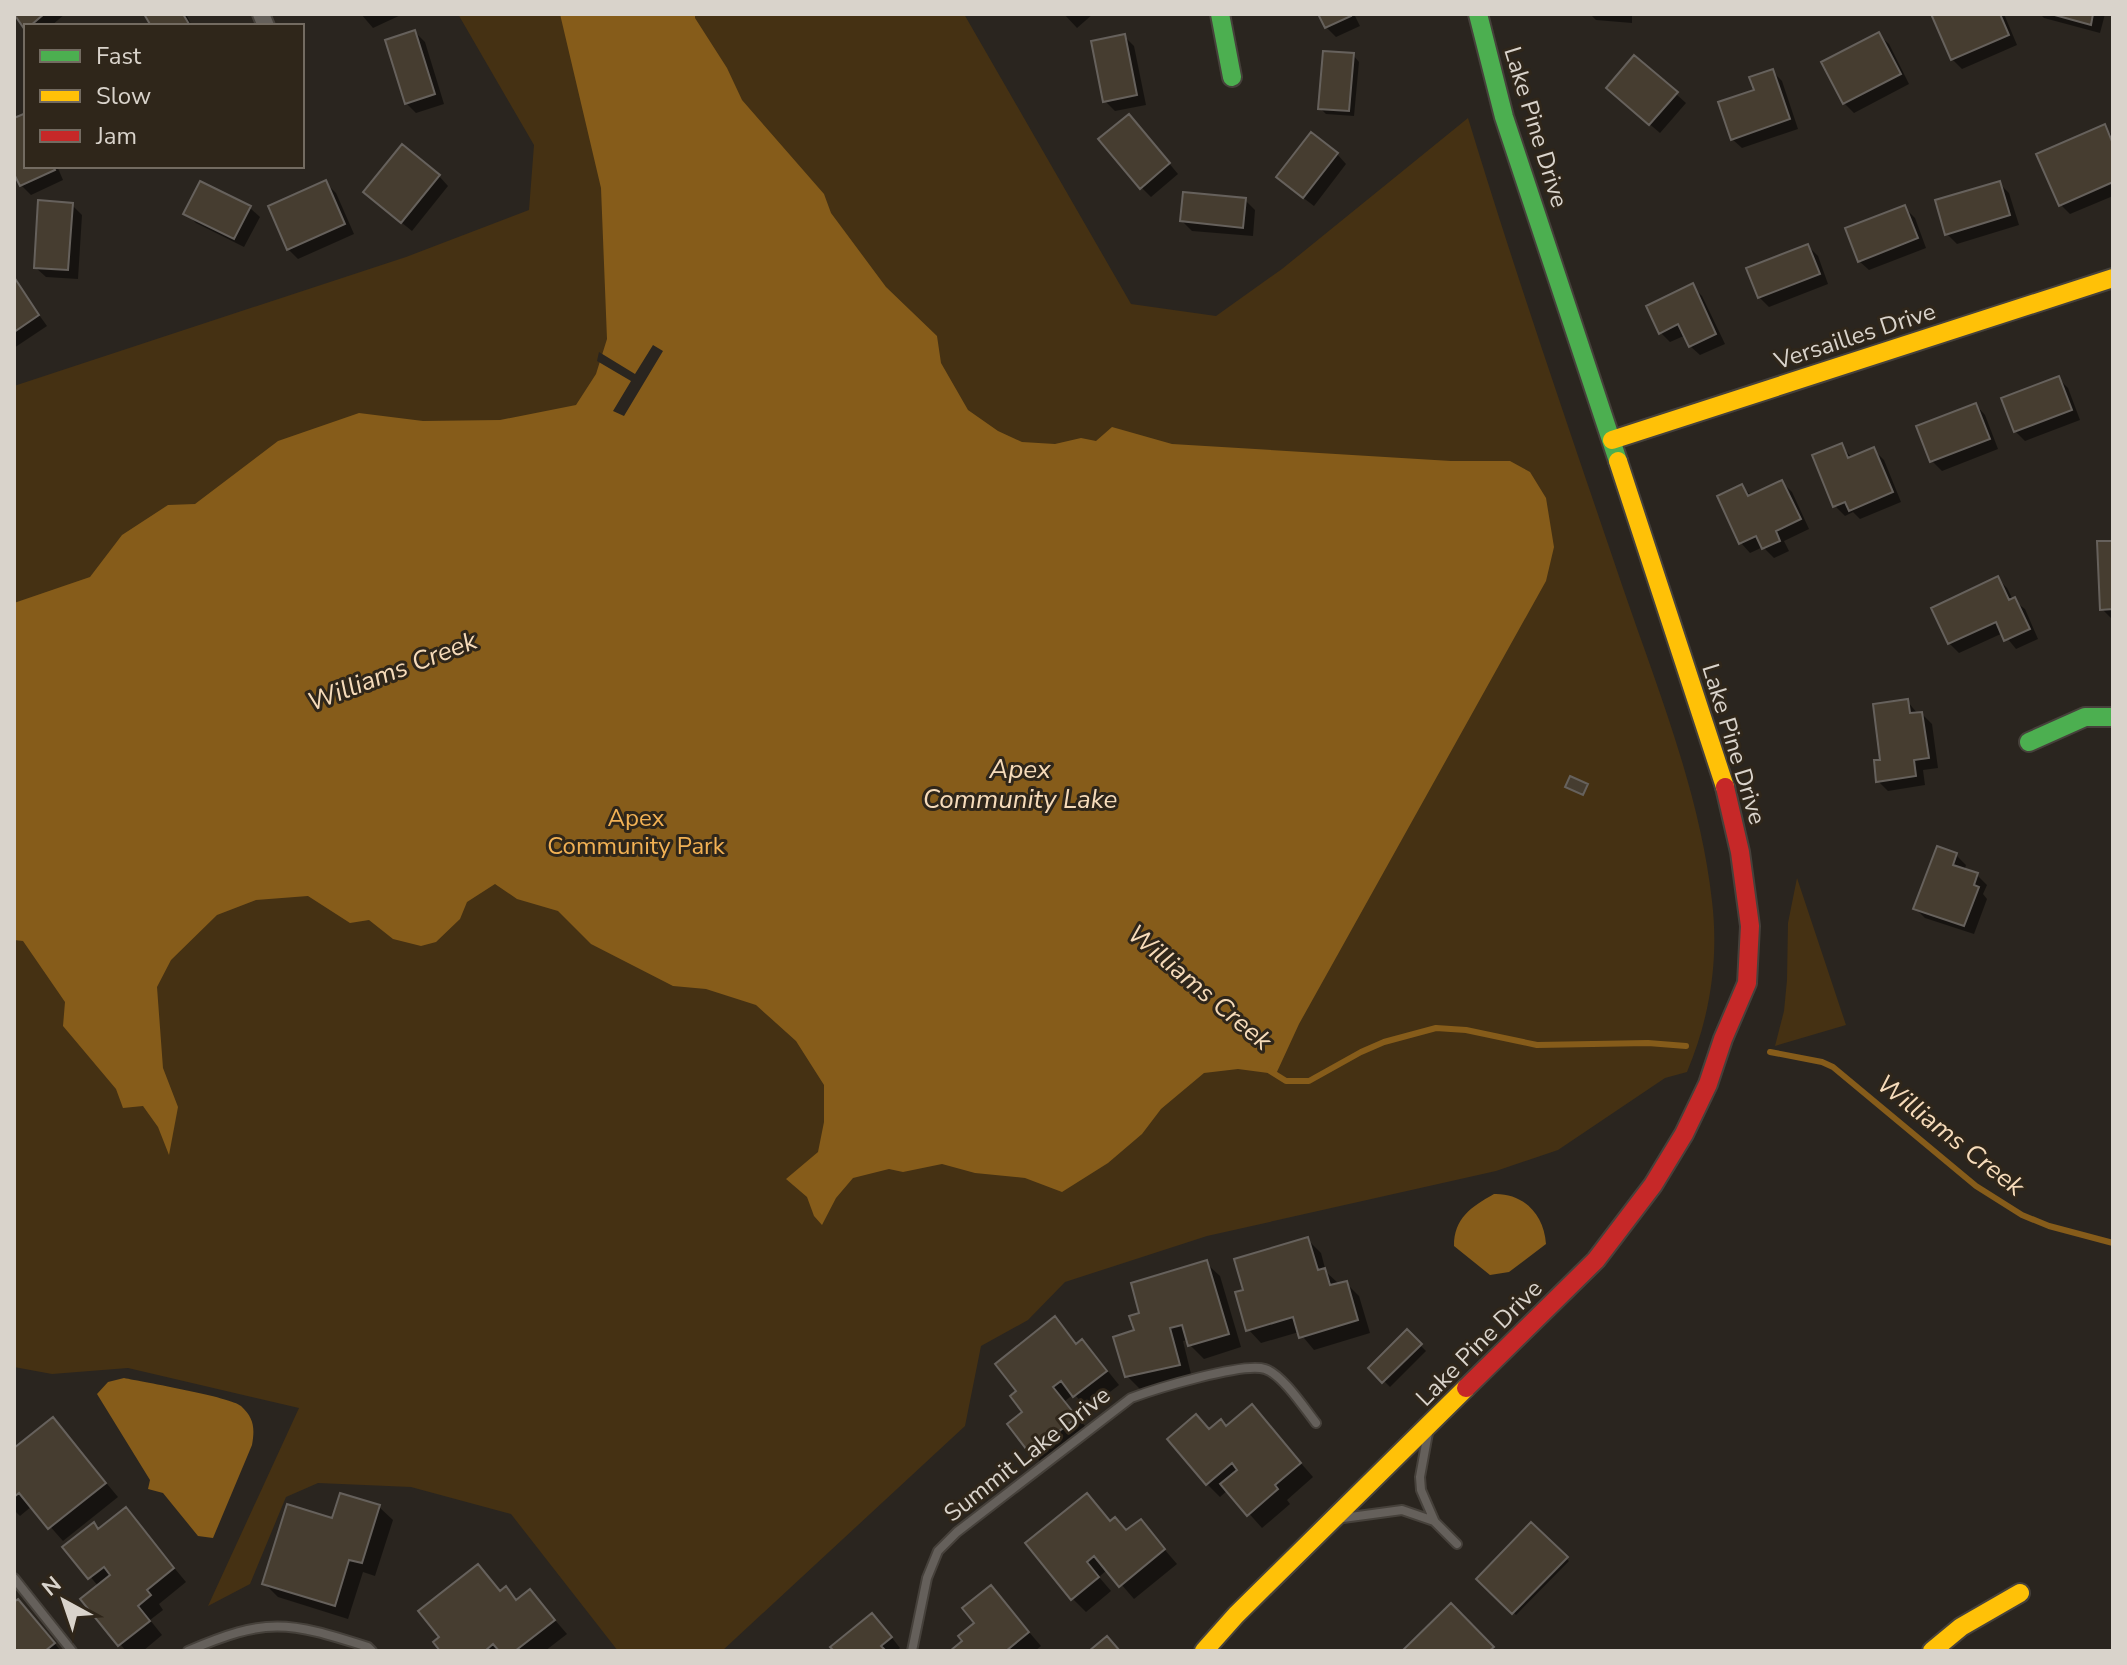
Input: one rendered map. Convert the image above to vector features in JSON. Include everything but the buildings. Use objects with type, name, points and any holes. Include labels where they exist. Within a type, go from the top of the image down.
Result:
[{"type":"main road","points":[[1220,14],[1232,77]]},
{"type":"main road","name":"Lake Pine Drive","points":[[1204,1651],[1236,1615],[1596,1260],[1653,1185],[1684,1134],[1708,1084],[1747,983],[1750,926],[1730,801],[1504,117],[1478,14]]},
{"type":"main road","name":"Versailles Drive","points":[[1612,440],[2113,278]]},
{"type":"main road","points":[[2029,742],[2065,723],[2085,717],[2113,717]]},
{"type":"main road","points":[[1932,1651],[1961,1627],[2020,1593]]},
{"type":"lane","name":"Summit Lake Drive","points":[[912,1651],[927,1578],[938,1551],[957,1532],[1131,1398],[1152,1390],[1249,1367],[1268,1369],[1316,1423]]},
{"type":"lane","points":[[1429,1426],[1420,1477],[1421,1490],[1434,1521],[1457,1544]]},
{"type":"lane","points":[[1334,1520],[1402,1510],[1434,1521]]},
{"type":"lane","points":[[14,1578],[72,1651]]},
{"type":"lane","points":[[188,1651],[230,1633],[267,1625],[309,1628],[372,1651]]},
{"type":"green space","name":"Apex Community Park","points":[[458,14],[964,14],[1131,304],[1216,316],[1282,269],[1468,118],[1544,354],[1676,742],[1706,861],[1714,923],[1713,967],[1702,1030],[1687,1072],[1665,1078],[1558,1150],[1496,1171],[1207,1236],[1065,1282],[1028,1320],[981,1346],[965,1426],[722,1651],[618,1651],[511,1514],[411,1487],[318,1483],[286,1497],[250,1584],[208,1606],[299,1408],[128,1368],[52,1374],[14,1367],[14,386],[406,257],[529,210],[534,145]]},
{"type":"green space","points":[[1797,878],[1846,1025],[1775,1046],[1784,1011],[1788,923]]},
{"type":"water","name":"Apex Community Lake","points":[[560,14],[695,14],[742,100],[824,194],[831,213],[886,287],[937,336],[941,363],[968,410],[998,431],[1022,442],[1055,444],[1081,438],[1096,441],[1112,427],[1172,444],[1451,461],[1510,461],[1530,472],[1546,498],[1554,547],[1546,581],[1299,1024],[1276,1074],[1238,1069],[1204,1073],[1161,1109],[1142,1134],[1108,1163],[1062,1192],[1025,1178],[975,1173],[942,1164],[903,1172],[889,1169],[853,1178],[836,1198],[822,1225],[814,1216],[807,1197],[786,1179],[818,1152],[824,1122],[824,1085],[796,1041],[756,1005],[706,989],[673,986],[591,944],[558,911],[517,899],[495,884],[467,902],[460,919],[436,942],[421,946],[393,939],[369,920],[350,923],[308,896],[256,900],[217,915],[171,960],[157,987],[163,1068],[178,1107],[169,1155],[158,1127],[143,1106],[123,1108],[116,1089],[63,1026],[65,1002],[23,941],[14,940],[14,603],[90,577],[122,535],[168,505],[195,504],[278,441],[359,413],[423,421],[500,420],[576,405],[596,374],[607,339],[601,188]]},
{"type":"water","points":[[1494,1194],[1514,1197],[1530,1207],[1541,1223],[1546,1244],[1509,1272],[1490,1275],[1454,1246],[1457,1228],[1465,1214]]},
{"type":"water","points":[[124,1378],[221,1398],[241,1406],[249,1415],[253,1428],[252,1445],[213,1538],[198,1536],[163,1493],[148,1489],[150,1480],[97,1394],[108,1382]]},
{"type":"pier","points":[[653,345],[663,351],[624,416],[613,411],[631,381],[597,361],[599,352],[635,374]]},
{"type":"waterway","name":"Williams Creek","points":[[1270,1071],[1286,1081],[1309,1081],[1384,1042],[1436,1028],[1466,1030],[1537,1045],[1648,1043],[1686,1046]]},
{"type":"waterway","name":"Williams Creek","points":[[1770,1052],[1833,1067],[1976,1186],[2022,1215],[2049,1226],[2113,1243]]},
{"type":"traffic: fast","points":[[1220,14],[1232,77]]},
{"type":"traffic: fast","points":[[1478,14],[1504,117],[1618,461]]},
{"type":"traffic: fast","points":[[2029,742],[2085,717],[2113,717]]},
{"type":"traffic: slow","points":[[1612,440],[2113,278]]},
{"type":"traffic: slow","points":[[1618,461],[1725,787]]},
{"type":"traffic: slow","points":[[1204,1651],[1236,1615],[1466,1388]]},
{"type":"traffic: slow","points":[[1932,1651],[1961,1627],[2020,1593]]},
{"type":"traffic: jam","points":[[1466,1388],[1596,1260],[1653,1185],[1684,1134],[1708,1084],[1747,983],[1750,926],[1740,852],[1725,787]]}]
